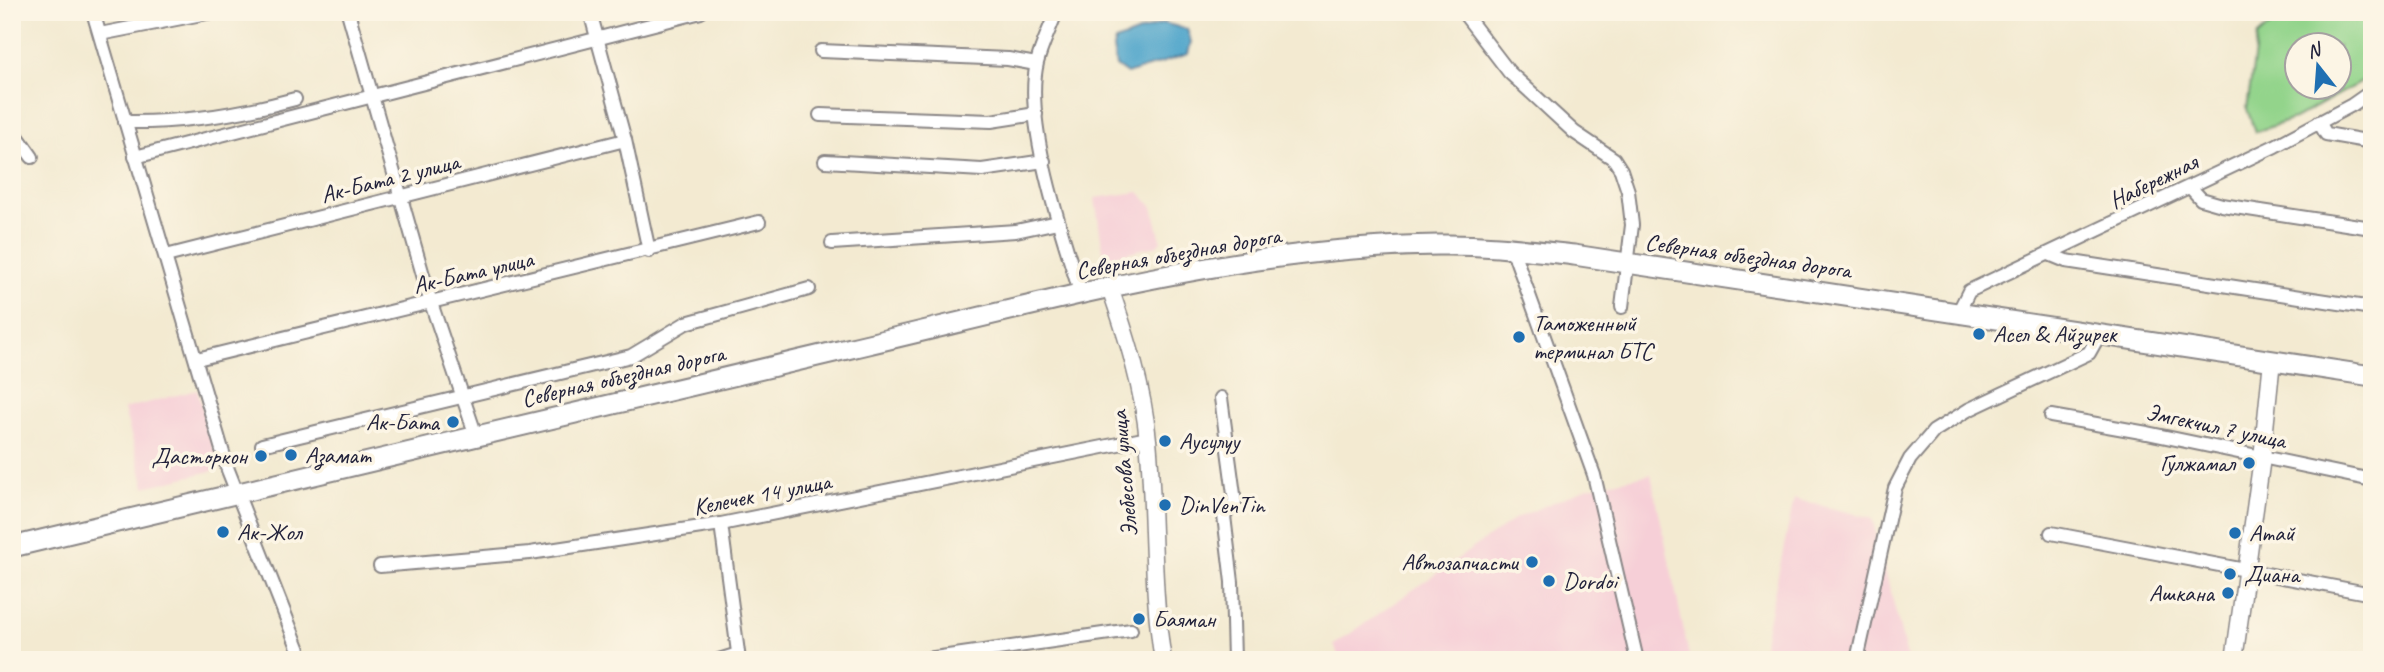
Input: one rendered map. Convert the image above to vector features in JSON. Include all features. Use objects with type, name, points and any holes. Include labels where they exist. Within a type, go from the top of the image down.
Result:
[{"type":"highway","name":"Северная объездная дорога","points":[[12,547],[1110,288],[1224,265],[1372,247],[1439,245],[1513,248],[1959,312],[2372,376]]},
{"type":"main road","name":"Элебесова улица","points":[[1110,288],[1137,377],[1148,438],[1157,626],[1163,660]]},
{"type":"main road","points":[[2235,660],[2272,360]]},
{"type":"street","points":[[93,12],[229,470],[303,660]]},
{"type":"street","points":[[100,34],[212,12]]},
{"type":"street","points":[[348,12],[431,303],[476,436]]},
{"type":"street","points":[[590,12],[625,140],[649,251]]},
{"type":"street","points":[[135,157],[598,41],[701,12]]},
{"type":"street","points":[[1056,12],[1036,64],[1036,114],[1058,222],[1081,295]]},
{"type":"street","points":[[1463,12],[1509,72],[1574,132],[1614,159],[1621,170],[1628,191],[1632,225],[1622,307]]},
{"type":"street","points":[[821,51],[1009,59],[1036,64]]},
{"type":"street","name":"Набережная","points":[[1959,312],[1969,291],[2323,128],[2372,91]]},
{"type":"street","points":[[125,122],[154,122],[248,111],[295,99]]},
{"type":"street","points":[[820,115],[991,121],[1036,114]]},
{"type":"street","points":[[2323,128],[2372,142]]},
{"type":"street","points":[[12,130],[32,157]]},
{"type":"street","name":"Ак-Бата 2 улица","points":[[166,256],[625,140]]},
{"type":"street","points":[[825,161],[982,170],[1044,161]]},
{"type":"street","points":[[2190,187],[2201,200],[2222,205],[2372,228]]},
{"type":"street","name":"Ак-Бата улица","points":[[197,359],[649,251],[759,222]]},
{"type":"street","points":[[832,243],[1016,230],[1058,222]]},
{"type":"street","points":[[1513,248],[1594,475],[1637,660]]},
{"type":"street","points":[[2049,254],[2066,261],[2372,308]]},
{"type":"street","points":[[262,445],[631,356],[686,323],[809,289]]},
{"type":"street","points":[[1857,660],[1895,488],[1910,459],[1934,431],[1968,410],[2089,353],[2099,335]]},
{"type":"street","points":[[1220,398],[1235,502],[1224,516],[1232,582],[1234,660]]},
{"type":"street","name":"Эмгекчил 7 улица","points":[[2051,416],[2372,481]]},
{"type":"street","name":"Келечек 14 улица","points":[[380,566],[530,553],[721,524],[1148,438]]},
{"type":"street","points":[[719,660],[739,657],[721,524]]},
{"type":"street","points":[[2051,533],[2248,568],[2372,594]]},
{"type":"street","points":[[920,660],[961,657],[1131,630]]},
{"type":"shaded area","points":[[1139,192],[1153,207],[1161,241],[1156,246],[1104,258],[1095,198]]},
{"type":"shaded area","points":[[197,390],[220,469],[145,487],[124,409]]},
{"type":"shaded area","name":"Dordoi","points":[[1651,474],[1690,660],[1340,660],[1334,645],[1516,518],[1589,487]]},
{"type":"shaded area","points":[[1794,499],[1872,518],[1908,660],[1760,660]]},
{"type":"green space","points":[[2284,12],[2372,12],[2372,76],[2352,87],[2352,32],[2282,32],[2282,102],[2325,102],[2294,119],[2255,132],[2247,109],[2257,37]]},
{"type":"water","points":[[1163,23],[1187,29],[1191,42],[1188,54],[1127,74],[1116,66],[1113,48],[1115,41]]},
{"type":"place","name":"Асел & Айзирек","points":[[1979,334]]},
{"type":"place","name":"Таможенный терминал БТС","points":[[1519,337]]},
{"type":"place","name":"Ак-Бата","points":[[453,422]]},
{"type":"place","name":"Аусулуу","points":[[1165,441]]},
{"type":"place","name":"Азамат","points":[[291,455]]},
{"type":"place","name":"Дасторкон","points":[[261,456]]},
{"type":"place","name":"Гулжамал","points":[[2249,463]]},
{"type":"place","name":"DinVenTin","points":[[1165,505]]},
{"type":"place","name":"Ак-Жол","points":[[223,532]]},
{"type":"place","name":"Атай","points":[[2235,533]]},
{"type":"place","name":"Автозапчасти","points":[[1532,562]]},
{"type":"place","name":"Диана","points":[[2230,574]]},
{"type":"place","name":"Dordoi","points":[[1549,581]]},
{"type":"place","name":"Ашкана","points":[[2228,593]]},
{"type":"place","name":"Баяман","points":[[1139,619]]}]
